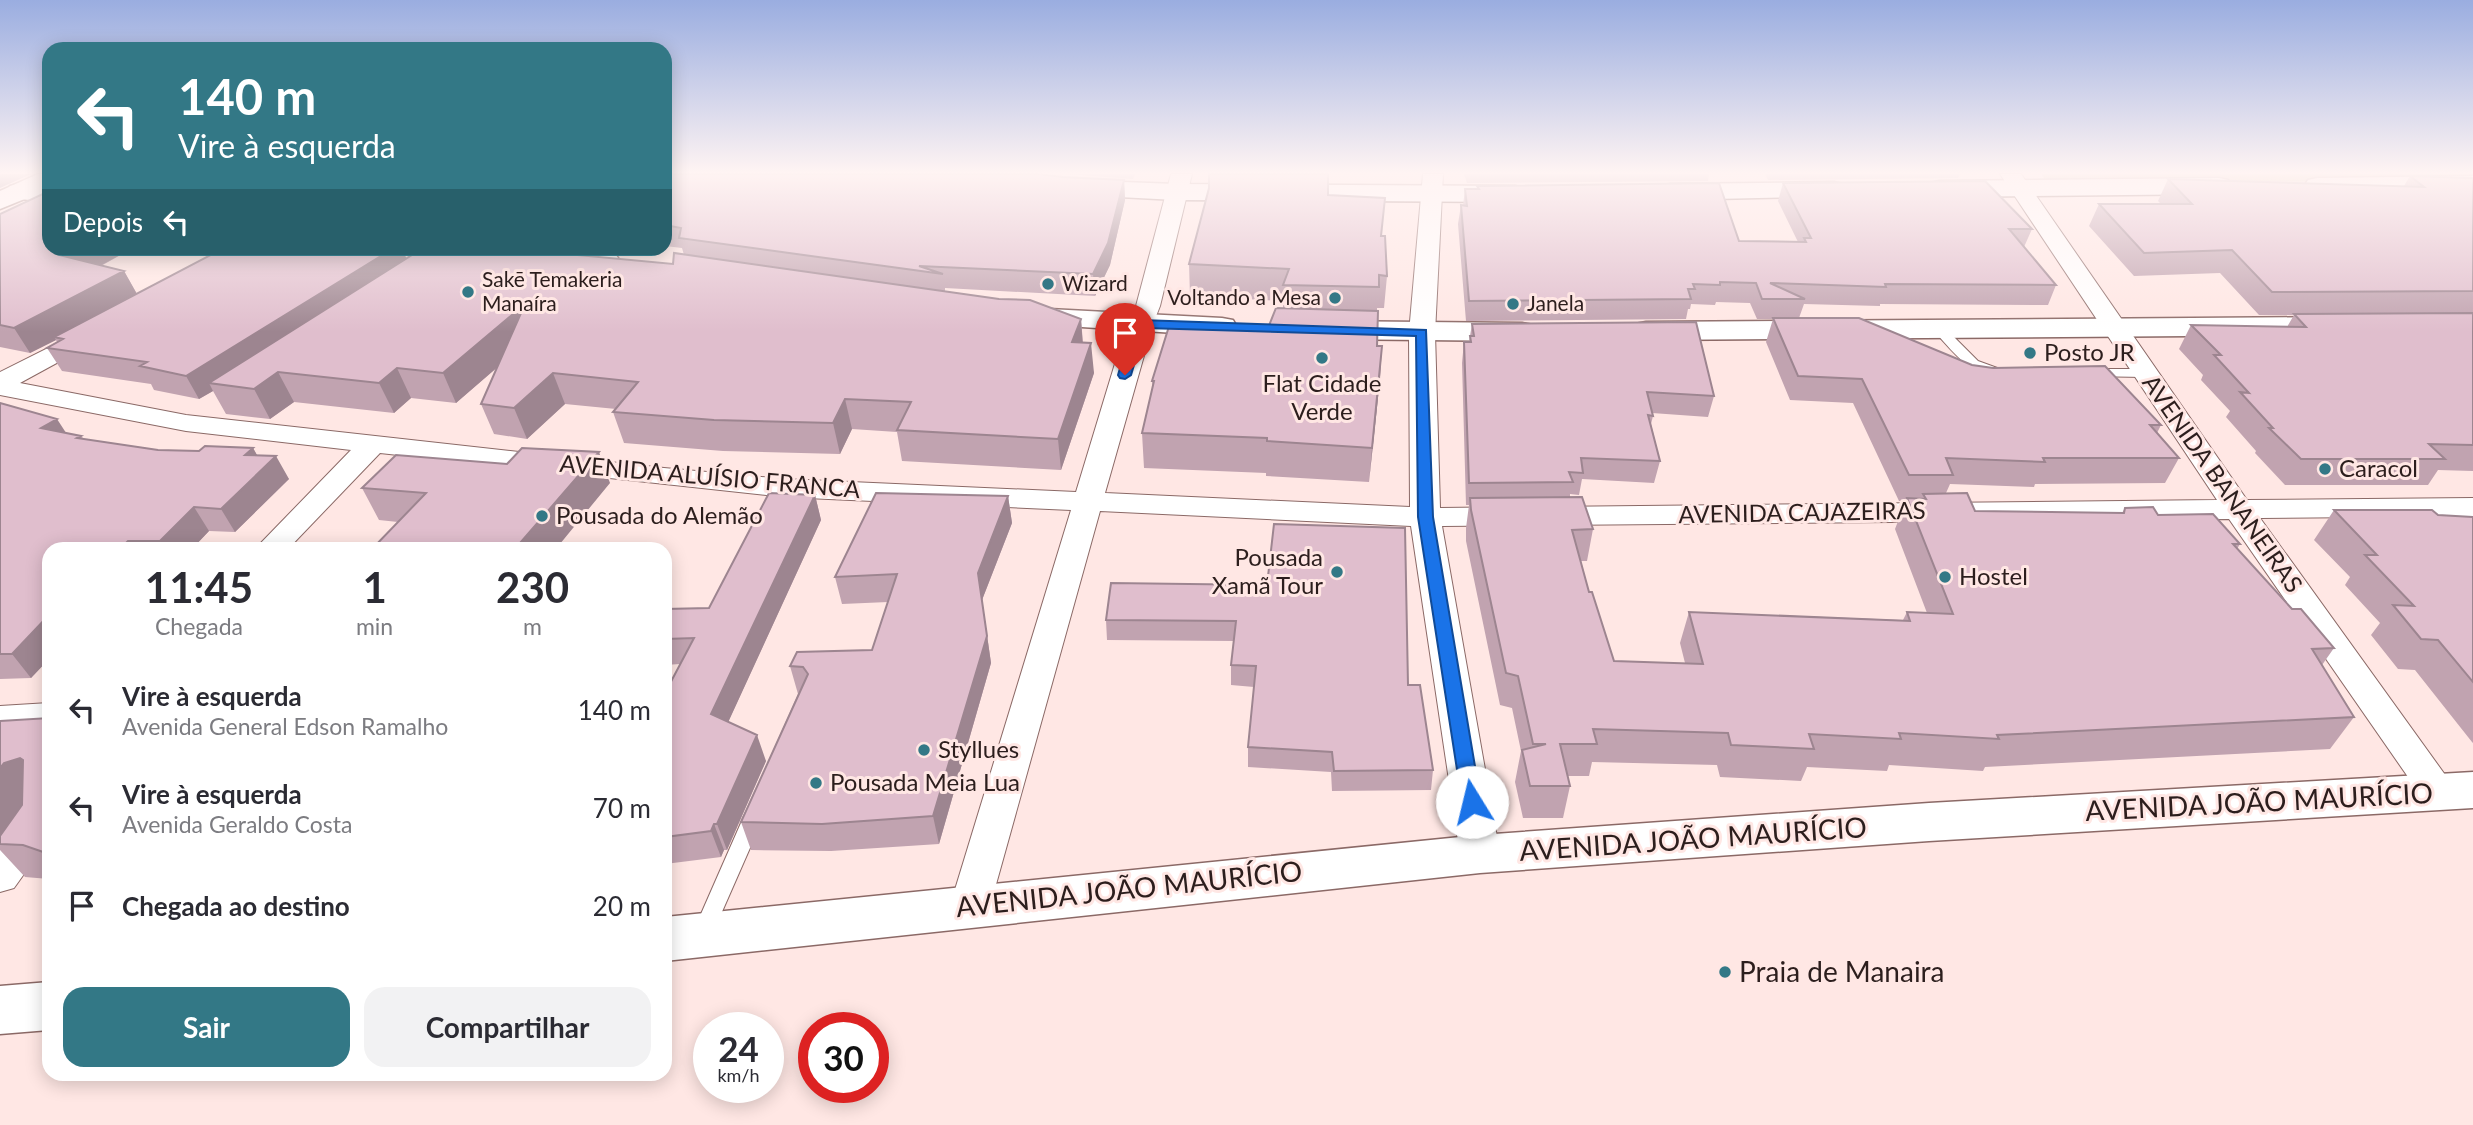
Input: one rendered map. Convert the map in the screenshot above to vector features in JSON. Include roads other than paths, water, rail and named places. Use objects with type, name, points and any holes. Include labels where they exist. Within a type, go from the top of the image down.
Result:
[{"type":"main road","points":[[573,256],[631,265]]},
{"type":"main road","points":[[1003,316],[1248,327]]},
{"type":"main road","points":[[1624,331],[2364,326]]},
{"type":"main road","points":[[1301,329],[1422,333],[1555,332]]},
{"type":"main road","name":"AVENIDA JOÃO MAURÍCIO","points":[[683,937],[1480,854],[1929,822],[2455,790]]},
{"type":"main road","points":[[0,1010],[42,1007]]},
{"type":"street","points":[[970,906],[1140,324],[1148,306],[1168,226]]},
{"type":"street","points":[[1430,226],[1422,333],[1425,517],[1480,854]]},
{"type":"street","name":"AVENIDA BANANEIRAS","points":[[2046,226],[2238,509],[2455,790]]},
{"type":"street","points":[[0,385],[108,325]]},
{"type":"street","name":"AVENIDA ALUÍSIO FRANCA","points":[[0,385],[186,423],[784,488],[1425,517]]},
{"type":"street","points":[[186,423],[220,401]]},
{"type":"street","points":[[277,542],[372,444]]},
{"type":"street","name":"AVENIDA CAJAZEIRAS","points":[[1425,517],[2473,507]]},
{"type":"street","points":[[0,719],[42,716]]},
{"type":"street","points":[[0,876],[42,819]]},
{"type":"lane","points":[[1939,329],[1973,364],[1992,372],[2012,373]]},
{"type":"lane","points":[[2078,373],[2144,373]]},
{"type":"lane","points":[[683,937],[761,800]]},
{"type":"place","name":"Wizard","points":[[1048,284]]},
{"type":"place","name":"Sakē Temakeria Manaíra","points":[[468,292]]},
{"type":"place","name":"Voltando a Mesa","points":[[1335,298]]},
{"type":"place","name":"Janela","points":[[1513,304]]},
{"type":"place","name":"Posto JR","points":[[2030,353]]},
{"type":"place","name":"Flat Cidade Verde","points":[[1322,358]]},
{"type":"place","name":"Caracol","points":[[2325,469]]},
{"type":"place","name":"Pousada do Alemão","points":[[542,516]]},
{"type":"place","name":"Pousada Xamã Tour","points":[[1337,572]]},
{"type":"place","name":"Hostel","points":[[1945,577]]},
{"type":"place","name":"Styllues","points":[[924,750]]},
{"type":"place","name":"Pousada Meia Lua","points":[[816,783]]},
{"type":"place","name":"Praia de Manaira","points":[[1725,972]]}]
